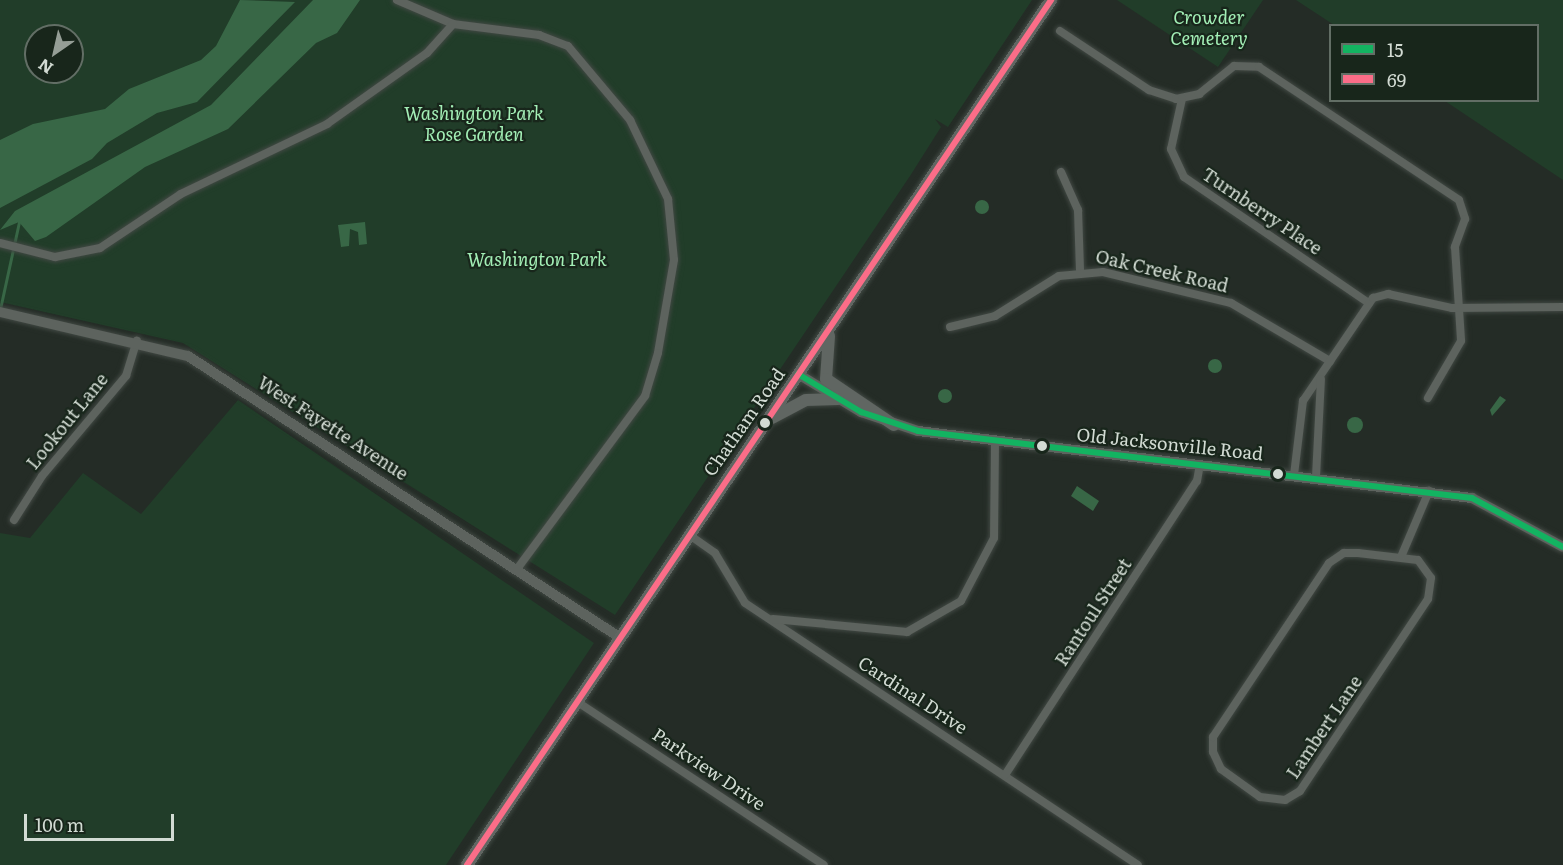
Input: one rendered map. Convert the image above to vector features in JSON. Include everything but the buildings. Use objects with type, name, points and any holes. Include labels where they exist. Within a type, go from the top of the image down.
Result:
[{"type":"main road","name":"Chatham Road","points":[[467,865],[688,534],[1051,0]]},
{"type":"main road","points":[[832,325],[824,354],[826,379],[894,425]]},
{"type":"main road","points":[[766,422],[806,399],[838,399]]},
{"type":"street","points":[[397,0],[453,24],[539,35],[568,46],[642,138],[668,199],[674,231],[664,323],[645,396],[517,569]]},
{"type":"street","points":[[2,244],[67,257],[100,248],[181,194],[327,124],[427,53],[453,24]]},
{"type":"street","points":[[1060,31],[1149,90],[1182,99],[1199,94],[1234,66],[1259,67],[1452,194],[1465,213],[1455,247],[1462,307],[1456,356],[1428,398]]},
{"type":"street","name":"Turnberry Place","points":[[1182,99],[1171,149],[1184,177],[1369,303]]},
{"type":"street","name":"Oak Creek Road","points":[[1061,172],[1078,210],[1080,270]]},
{"type":"street","name":"Oak Creek Road","points":[[950,327],[995,316],[1044,282],[1080,270],[1231,303],[1330,361]]},
{"type":"street","points":[[1294,475],[1303,401],[1321,379],[1330,361],[1369,303],[1380,294],[1462,307],[1563,307]]},
{"type":"street","name":"West Fayette Avenue","points":[[0,312],[137,340],[178,352],[220,373],[619,637]]},
{"type":"street","name":"Lookout Lane","points":[[14,520],[42,476],[126,376],[137,340]]},
{"type":"street","name":"Old Jacksonville Road","points":[[798,374],[838,399],[894,425],[996,441],[1429,491],[1488,504],[1563,547]]},
{"type":"street","points":[[1316,477],[1321,379]]},
{"type":"street","points":[[772,619],[907,632],[961,601],[994,538],[996,441]]},
{"type":"street","name":"Rantoul Street","points":[[1005,775],[1197,481],[1200,464]]},
{"type":"street","points":[[1401,556],[1429,491]]},
{"type":"street","name":"Cardinal Drive","points":[[688,534],[715,553],[746,603],[1138,865]]},
{"type":"street","name":"Lambert Lane","points":[[1344,553],[1401,556],[1428,569],[1428,599],[1300,791],[1276,800],[1232,780],[1215,761],[1213,737],[1324,568],[1344,553]]},
{"type":"street","name":"Parkview Drive","points":[[576,701],[824,865]]},
{"type":"green space","name":"Washington Park","points":[[0,0],[1032,0],[948,127],[935,119],[941,127],[910,176],[615,615],[183,343],[0,302]]},
{"type":"green space","name":"Crowder Cemetery","points":[[1117,0],[1263,0],[1218,67]]},
{"type":"green space","points":[[1296,0],[1563,0],[1563,180],[1446,102],[1539,102],[1539,24],[1332,24]]},
{"type":"green space","points":[[238,400],[594,643],[446,865],[0,865],[0,533],[30,538],[83,473],[141,514]]},
{"type":"shaded area","points":[[240,0],[295,2],[197,102],[157,113],[107,143],[92,159],[0,208],[0,140],[33,124],[105,109],[129,89],[201,60],[216,46]]},
{"type":"shaded area","points":[[313,0],[360,0],[337,33],[316,43],[228,129],[145,167],[46,237],[35,241],[19,222],[0,230],[15,211],[211,105]]},
{"type":"shaded area","points":[[979,200],[985,200],[989,207],[985,214],[979,214],[975,210],[975,204]]},
{"type":"shaded area","points":[[365,222],[367,244],[359,245],[358,232],[350,229],[349,246],[341,247],[338,225]]},
{"type":"shaded area","points":[[1212,359],[1218,359],[1222,366],[1218,373],[1212,373],[1208,369],[1208,363]]},
{"type":"shaded area","points":[[945,389],[950,391],[952,396],[950,401],[945,403],[940,401],[938,396],[940,391]]},
{"type":"shaded area","points":[[1500,396],[1506,400],[1492,416],[1490,410]]},
{"type":"shaded area","points":[[1352,417],[1358,417],[1363,425],[1361,431],[1352,433],[1347,428],[1347,422]]},
{"type":"shaded area","points":[[1077,486],[1099,501],[1093,511],[1071,496]]},
{"type":"waterway","points":[[0,309],[19,222]]},
{"type":"transit line","name":"69","points":[[467,865],[1051,0]]},
{"type":"transit line","name":"15","points":[[798,374],[861,412],[918,431],[1472,498],[1563,547]]},
{"type":"park label","name":"Washington Park Rose Garden","points":[[474,124]]}]
